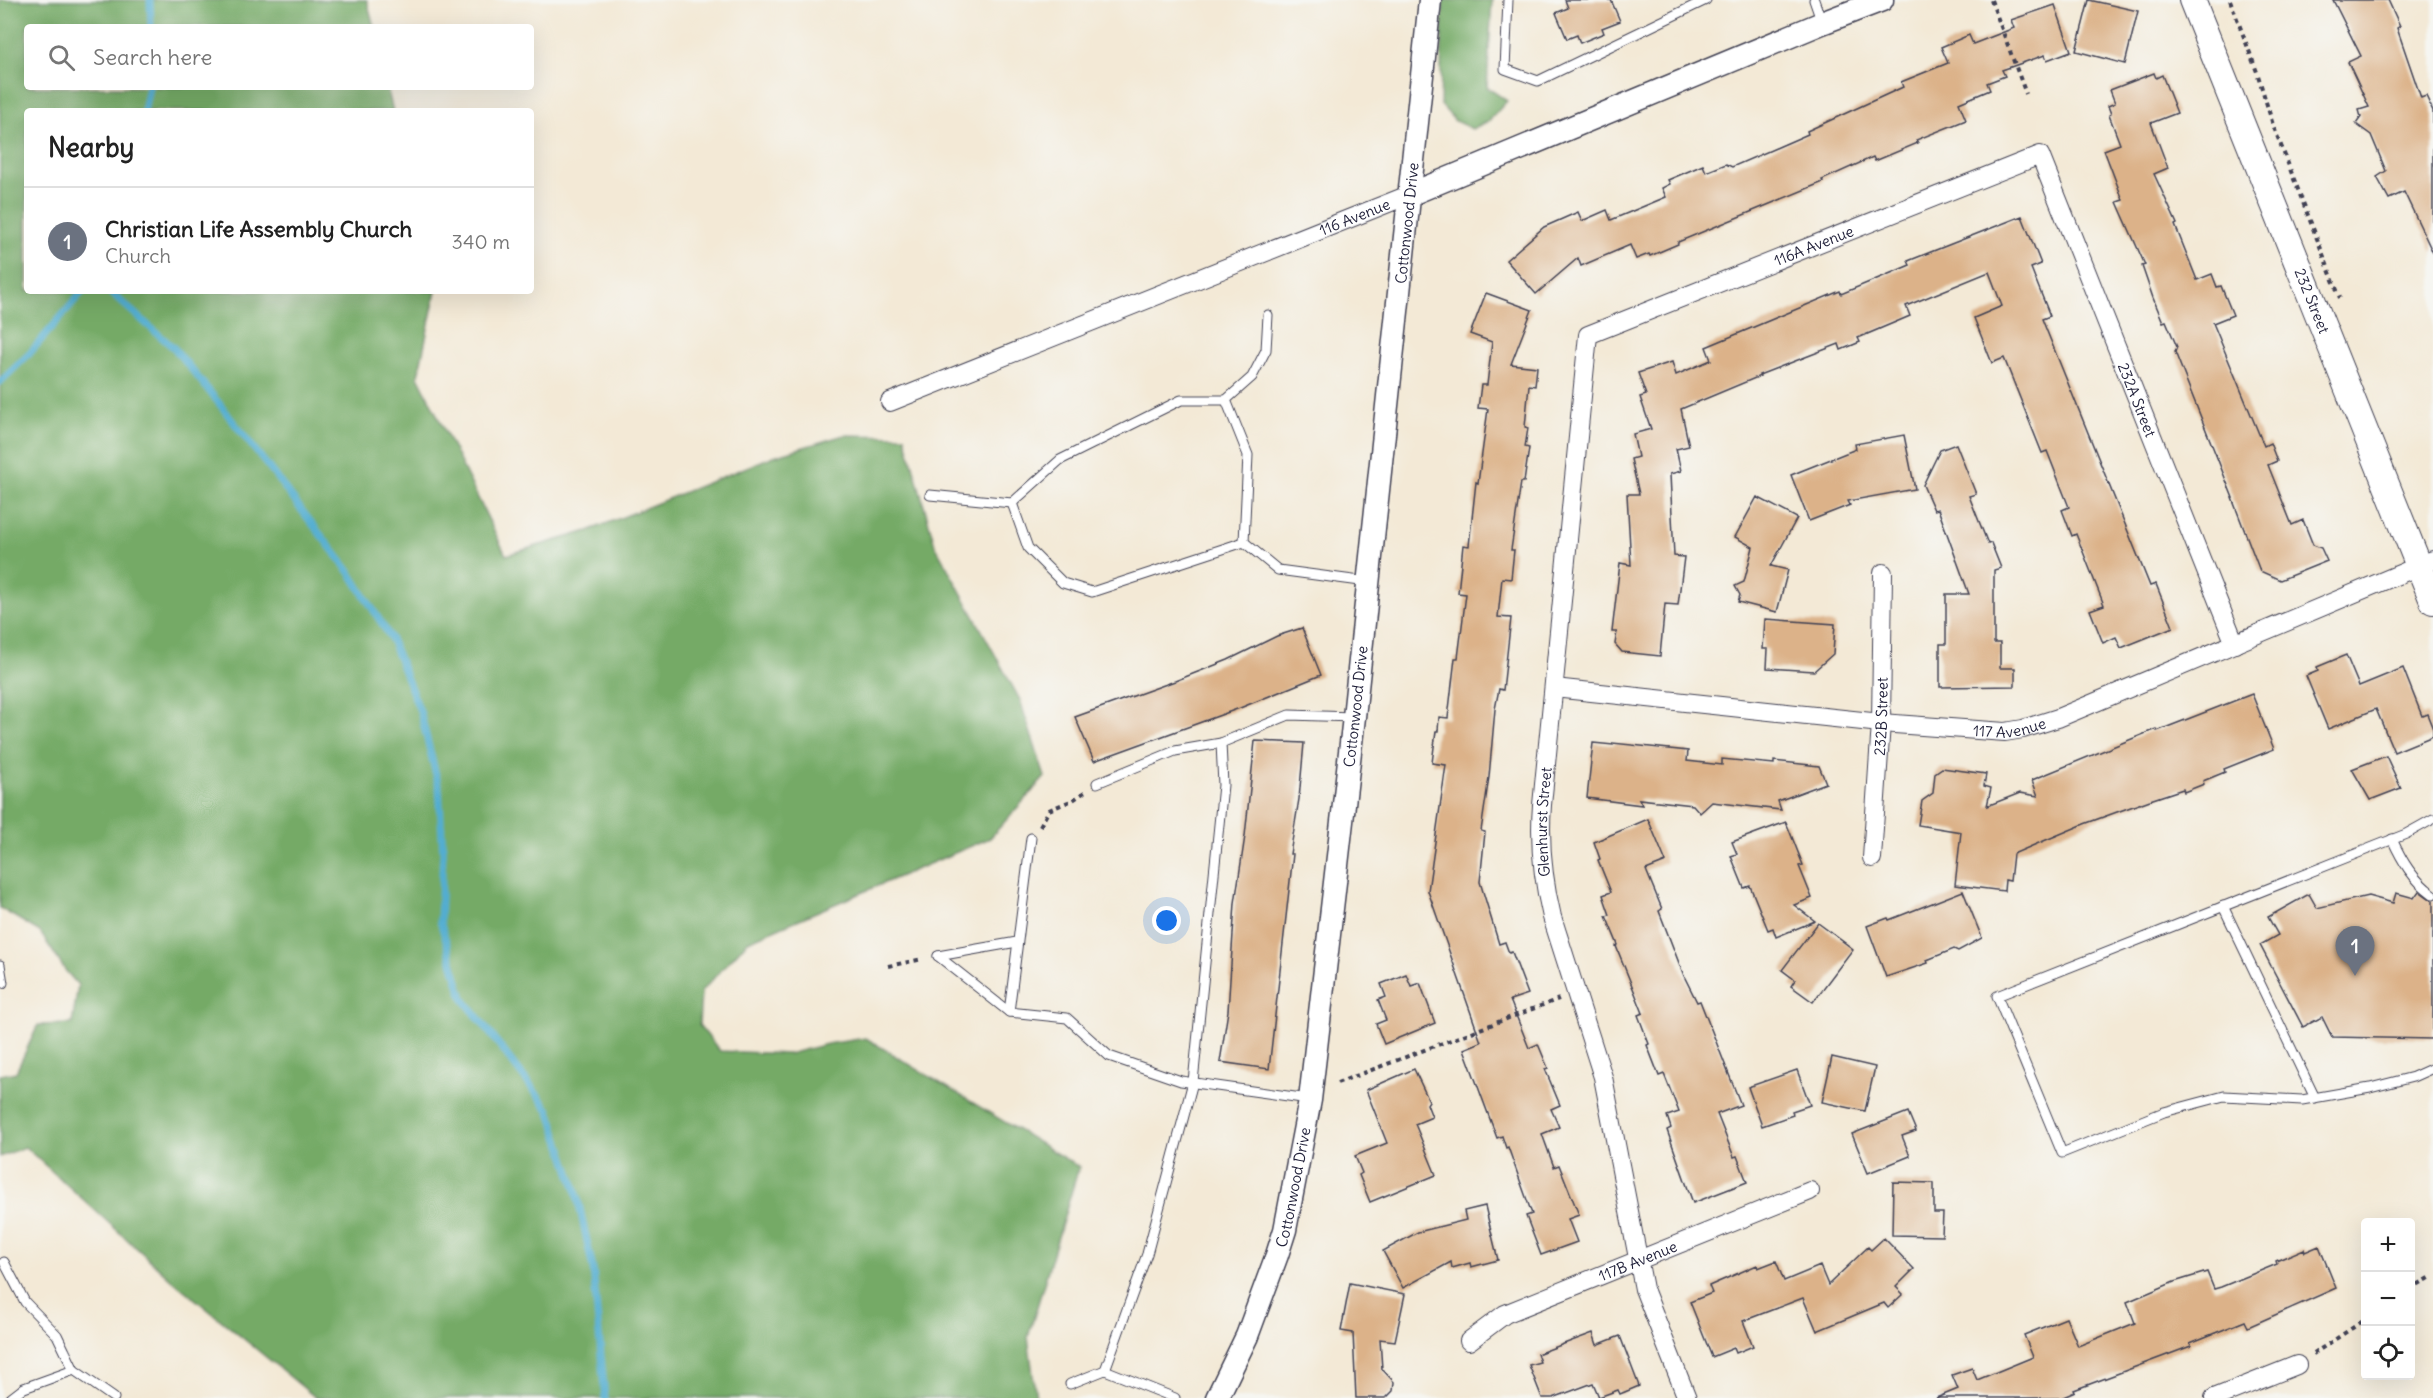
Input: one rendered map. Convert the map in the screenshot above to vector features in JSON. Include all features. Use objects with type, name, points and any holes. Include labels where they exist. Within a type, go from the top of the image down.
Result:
[{"type":"main road","name":"232 Street","points":[[2192,0],[2426,563],[2433,601]]},
{"type":"street","name":"Cottonwood Drive","points":[[1217,1398],[1251,1327],[1285,1230],[1310,1100],[1354,717],[1430,0]]},
{"type":"street","name":"116 Avenue","points":[[890,402],[1411,194],[1882,0]]},
{"type":"street","name":"116A Avenue","points":[[1588,335],[2040,155]]},
{"type":"street","name":"232A Street","points":[[2040,155],[2235,644]]},
{"type":"street","name":"Glenhurst Street","points":[[1588,335],[1542,805],[1541,845],[1546,891],[1603,1077],[1644,1289],[1687,1398]]},
{"type":"street","name":"117 Avenue","points":[[1554,688],[1881,723],[1990,731],[2023,729],[2058,718],[2426,563]]},
{"type":"street","name":"232B Street","points":[[1872,858],[1881,723],[1883,573]]},
{"type":"street","name":"117B Avenue","points":[[1469,1341],[1505,1314],[1810,1191]]},
{"type":"street","points":[[2214,1398],[2297,1365]]},
{"type":"lane","points":[[1508,0],[1505,69],[1538,81],[1706,0]]},
{"type":"lane","points":[[1814,0],[1822,23]]},
{"type":"lane","points":[[930,495],[1012,503],[1060,460],[1181,400],[1226,400],[1252,377],[1266,350],[1268,315]]},
{"type":"lane","points":[[1226,400],[1248,455],[1244,542]]},
{"type":"lane","points":[[1012,503],[1028,548],[1063,584],[1092,592],[1244,542]]},
{"type":"lane","points":[[1244,542],[1278,570],[1368,582]]},
{"type":"lane","points":[[1097,783],[1175,751],[1221,743],[1289,715],[1354,717]]},
{"type":"lane","points":[[1105,1370],[1147,1254],[1193,1082],[1223,785],[1221,743]]},
{"type":"lane","points":[[2433,819],[2392,839],[1997,996],[2062,1153],[2164,1112],[2224,1096],[2292,1100],[2315,1098],[2370,1088],[2413,1077],[2433,1068]]},
{"type":"lane","points":[[1009,1012],[1031,838]]},
{"type":"lane","points":[[2392,839],[2419,884],[2433,894]]},
{"type":"lane","points":[[2223,906],[2315,1098]]},
{"type":"lane","points":[[938,956],[1017,942]]},
{"type":"lane","points":[[938,956],[1009,1012],[1067,1018],[1108,1056],[1181,1081],[1310,1100]]},
{"type":"lane","points":[[0,965],[3,983]]},
{"type":"lane","points":[[4,1262],[25,1302],[57,1335],[74,1370],[114,1398]]},
{"type":"lane","points":[[11,1398],[24,1388],[74,1370]]},
{"type":"lane","points":[[1070,1384],[1105,1370],[1175,1398]]},
{"type":"path","points":[[1991,0],[2026,94]]},
{"type":"path","points":[[2230,0],[2257,72],[2273,125],[2343,306]]},
{"type":"path","points":[[1031,838],[1049,810],[1073,800],[1097,783]]},
{"type":"path","points":[[888,966],[938,956]]},
{"type":"path","points":[[1337,1083],[1576,992]]},
{"type":"path","points":[[2415,1286],[2433,1276]]},
{"type":"path","points":[[2297,1365],[2361,1322]]},
{"type":"green space","points":[[0,0],[367,0],[373,24],[24,24],[24,90],[388,90],[392,108],[24,108],[24,294],[435,294],[418,376],[506,555],[588,531],[774,456],[844,435],[905,436],[935,545],[1020,700],[1045,777],[990,838],[748,941],[701,992],[699,1025],[720,1051],[788,1054],[827,1044],[866,1038],[1079,1167],[1028,1337],[1036,1398],[316,1398],[173,1281],[25,1147],[0,1157],[0,1075],[16,1072],[38,1025],[72,1024],[78,985],[65,970],[40,932],[0,908]]},
{"type":"green space","points":[[1443,0],[1492,0],[1487,87],[1507,101],[1489,121],[1472,129],[1455,121],[1440,104]]},
{"type":"building","points":[[1565,0],[1611,0],[1620,21],[1602,28],[1604,33],[1580,43],[1577,35],[1567,39],[1556,13],[1568,8]]},
{"type":"building","points":[[2089,0],[2138,11],[2125,64],[2076,51]]},
{"type":"building","points":[[2333,0],[2388,0],[2400,26],[2397,28],[2421,98],[2426,96],[2433,111],[2433,253],[2404,192],[2389,199],[2377,177],[2386,171],[2371,135],[2356,124],[2361,117],[2359,110],[2369,107],[2348,62],[2361,56]]},
{"type":"building","points":[[2055,5],[2071,51],[2047,60],[2045,55],[2002,70],[2005,76],[1987,83],[1990,90],[1959,103],[1966,120],[1916,140],[1918,143],[1875,161],[1873,157],[1822,180],[1823,182],[1678,242],[1650,256],[1649,254],[1636,259],[1630,245],[1581,266],[1578,258],[1536,294],[1506,260],[1544,227],[1578,212],[1582,221],[1607,210],[1611,220],[1666,197],[1662,188],[1670,184],[1668,180],[1703,165],[1706,172],[1726,164],[1732,167],[1808,134],[1807,131],[1903,87],[1901,82],[1948,63],[1941,47],[1969,35],[1973,44],[2014,28],[2011,20]]},
{"type":"building","points":[[2154,73],[2156,78],[2162,75],[2177,113],[2151,123],[2168,168],[2154,174],[2177,224],[2175,225],[2197,280],[2212,274],[2217,287],[2221,286],[2233,315],[2213,323],[2264,446],[2270,443],[2277,461],[2268,465],[2292,525],[2303,520],[2313,545],[2321,548],[2327,561],[2280,580],[2260,571],[2175,352],[2177,347],[2153,298],[2142,266],[2145,265],[2117,202],[2123,200],[2104,150],[2120,144],[2109,115],[2111,114],[2108,106],[2115,103],[2110,90]]},
{"type":"building","points":[[2022,216],[2041,264],[2031,268],[2050,316],[2042,319],[2150,586],[2156,584],[2173,627],[2121,648],[2116,637],[2103,643],[2090,610],[2104,605],[2076,534],[2072,536],[2062,510],[2069,507],[2047,451],[2042,453],[2004,358],[1992,363],[1974,318],[2002,306],[1989,272],[1906,306],[1910,316],[1858,338],[1860,342],[1841,350],[1839,344],[1681,409],[1689,446],[1676,449],[1681,471],[1670,474],[1674,556],[1684,557],[1678,605],[1665,604],[1660,656],[1622,652],[1615,644],[1617,632],[1612,632],[1620,563],[1631,565],[1627,494],[1639,494],[1631,459],[1638,457],[1633,434],[1651,429],[1640,397],[1646,395],[1638,373],[1672,362],[1676,375],[1711,360],[1706,347],[1840,291],[1841,294],[1910,265],[1908,261]]},
{"type":"building","points":[[1486,293],[1532,310],[1511,364],[1537,367],[1535,386],[1529,385],[1525,447],[1529,448],[1524,482],[1521,482],[1511,550],[1514,550],[1511,579],[1502,578],[1498,617],[1511,618],[1503,690],[1499,689],[1495,709],[1481,831],[1485,832],[1480,882],[1499,944],[1505,942],[1509,953],[1512,952],[1528,994],[1510,1000],[1529,1048],[1538,1044],[1548,1068],[1545,1069],[1560,1105],[1551,1109],[1559,1127],[1542,1134],[1554,1167],[1559,1165],[1579,1215],[1568,1219],[1577,1242],[1541,1255],[1526,1216],[1532,1214],[1508,1147],[1506,1148],[1502,1136],[1497,1138],[1464,1049],[1481,1042],[1428,891],[1446,765],[1432,763],[1439,717],[1448,718],[1455,658],[1458,658],[1466,594],[1458,593],[1463,545],[1469,546],[1476,482],[1478,483],[1488,409],[1478,408],[1481,385],[1487,385],[1492,342],[1470,334]]},
{"type":"building","points":[[1904,435],[1915,489],[1848,501],[1850,505],[1809,521],[1791,475],[1856,449],[1855,444]]},
{"type":"building","points":[[1956,444],[1976,494],[1969,496],[1988,544],[1991,543],[2001,568],[1994,570],[1994,643],[2000,643],[2000,668],[2015,668],[2015,686],[1940,687],[1940,644],[1946,644],[1946,594],[1969,594],[1938,509],[1934,510],[1923,485],[1940,450]]},
{"type":"building","points":[[1757,497],[1797,518],[1771,566],[1788,570],[1777,612],[1738,602],[1740,595],[1735,586],[1744,582],[1753,547],[1735,537]]},
{"type":"building","points":[[1765,619],[1835,624],[1833,654],[1814,671],[1767,668],[1768,649],[1763,649]]},
{"type":"building","points":[[1302,628],[1321,675],[1240,708],[1094,761],[1075,717],[1175,681],[1228,660],[1277,636]]},
{"type":"building","points":[[2346,655],[2359,686],[2403,668],[2422,716],[2427,714],[2433,729],[2433,736],[2394,752],[2376,709],[2328,729],[2306,676],[2318,671],[2317,667]]},
{"type":"building","points":[[2252,694],[2274,749],[2224,769],[2225,772],[2203,781],[2204,784],[2184,792],[2183,789],[2150,800],[2084,824],[2013,854],[2010,881],[2005,880],[2004,891],[1955,885],[1961,832],[1918,825],[1922,801],[1933,793],[1935,773],[1942,768],[1986,774],[1984,786],[1991,788],[1987,806],[2020,793],[2038,796],[2032,780],[2156,729],[2157,731]]},
{"type":"building","points":[[1255,741],[1304,743],[1299,799],[1290,854],[1293,854],[1269,1069],[1220,1062],[1228,1011],[1235,903]]},
{"type":"building","points":[[1593,743],[1688,751],[1687,761],[1722,765],[1722,759],[1819,766],[1826,783],[1778,801],[1781,810],[1712,802],[1700,813],[1693,805],[1639,799],[1642,805],[1587,798]]},
{"type":"building","points":[[2386,756],[2401,788],[2370,800],[2352,769]]},
{"type":"building","points":[[1648,819],[1666,862],[1646,870],[1662,909],[1659,911],[1684,976],[1697,1002],[1700,1001],[1741,1105],[1717,1114],[1734,1157],[1737,1156],[1747,1182],[1693,1203],[1667,1130],[1671,1128],[1667,1116],[1679,1112],[1664,1074],[1659,1076],[1647,1045],[1649,1044],[1638,1015],[1643,1013],[1606,916],[1610,915],[1603,895],[1611,892],[1598,860],[1600,859],[1594,842]]},
{"type":"building","points":[[1786,822],[1803,865],[1799,866],[1812,898],[1794,905],[1815,921],[1776,937],[1773,928],[1768,930],[1750,886],[1744,888],[1731,856],[1737,854],[1732,842]]},
{"type":"building","points":[[1963,891],[1982,938],[1958,951],[1954,949],[1927,960],[1928,963],[1886,977],[1867,926],[1888,918],[1889,920]]},
{"type":"building","points":[[2419,891],[2433,901],[2433,1039],[2332,1037],[2322,1017],[2303,1027],[2260,945],[2278,935],[2268,917],[2309,894],[2317,908],[2368,896],[2393,903],[2396,893],[2414,898]]},
{"type":"building","points":[[1818,923],[1853,949],[1813,1002],[1791,986],[1795,980],[1782,970]]},
{"type":"building","points":[[1406,974],[1411,986],[1420,983],[1435,1023],[1384,1044],[1376,1024],[1386,1020],[1378,1000],[1386,997],[1381,984]]},
{"type":"building","points":[[1832,1057],[1875,1067],[1865,1111],[1822,1102]]},
{"type":"building","points":[[1414,1069],[1429,1101],[1427,1104],[1432,1117],[1415,1124],[1436,1175],[1370,1202],[1359,1175],[1362,1173],[1355,1156],[1387,1143],[1366,1090]]},
{"type":"building","points":[[1797,1070],[1810,1105],[1792,1111],[1793,1115],[1762,1126],[1748,1087]]},
{"type":"building","points":[[1908,1112],[1916,1131],[1902,1136],[1910,1156],[1868,1173],[1852,1134]]},
{"type":"building","points":[[1893,1182],[1934,1183],[1934,1213],[1943,1213],[1942,1236],[1892,1235]]},
{"type":"building","points":[[1485,1206],[1498,1260],[1471,1267],[1470,1263],[1452,1268],[1451,1262],[1403,1288],[1383,1251],[1418,1232],[1466,1220],[1464,1211]]},
{"type":"building","points":[[1884,1238],[1914,1269],[1896,1287],[1903,1294],[1888,1308],[1884,1303],[1817,1331],[1803,1298],[1743,1321],[1753,1346],[1736,1353],[1734,1348],[1712,1357],[1690,1302],[1712,1293],[1709,1286],[1757,1265],[1758,1268],[1776,1261],[1784,1281],[1820,1266],[1828,1285],[1868,1247],[1871,1250]]},
{"type":"building","points":[[2319,1246],[2336,1288],[2248,1327],[2245,1321],[2190,1343],[2191,1346],[2074,1390],[2075,1392],[2061,1398],[1936,1398],[1958,1389],[1952,1375],[1972,1368],[1977,1380],[2033,1357],[2024,1335],[2066,1318],[2078,1346],[2135,1323],[2127,1302],[2174,1282],[2207,1272],[2214,1289],[2277,1264],[2276,1261],[2304,1249],[2305,1252]]},
{"type":"building","points":[[1350,1283],[1405,1294],[1395,1341],[1380,1339],[1382,1369],[1394,1382],[1393,1391],[1386,1398],[1356,1398],[1353,1333],[1341,1331]]},
{"type":"building","points":[[1593,1333],[1597,1345],[1620,1336],[1639,1386],[1620,1394],[1618,1390],[1599,1397],[1593,1383],[1553,1398],[1542,1398],[1529,1365],[1540,1362],[1537,1354]]},
{"type":"waterway","points":[[150,0],[151,24]]},
{"type":"waterway","points":[[145,108],[148,90]]},
{"type":"waterway","points":[[0,382],[30,353],[80,294]]},
{"type":"waterway","points":[[112,294],[174,348],[218,402],[351,574],[390,637],[420,711],[439,787],[443,852],[440,921],[463,998],[549,1110],[576,1190],[593,1269],[605,1398]]},
{"type":"place","name":"Christian Life Assembly Church","points":[[2355,976]]}]
